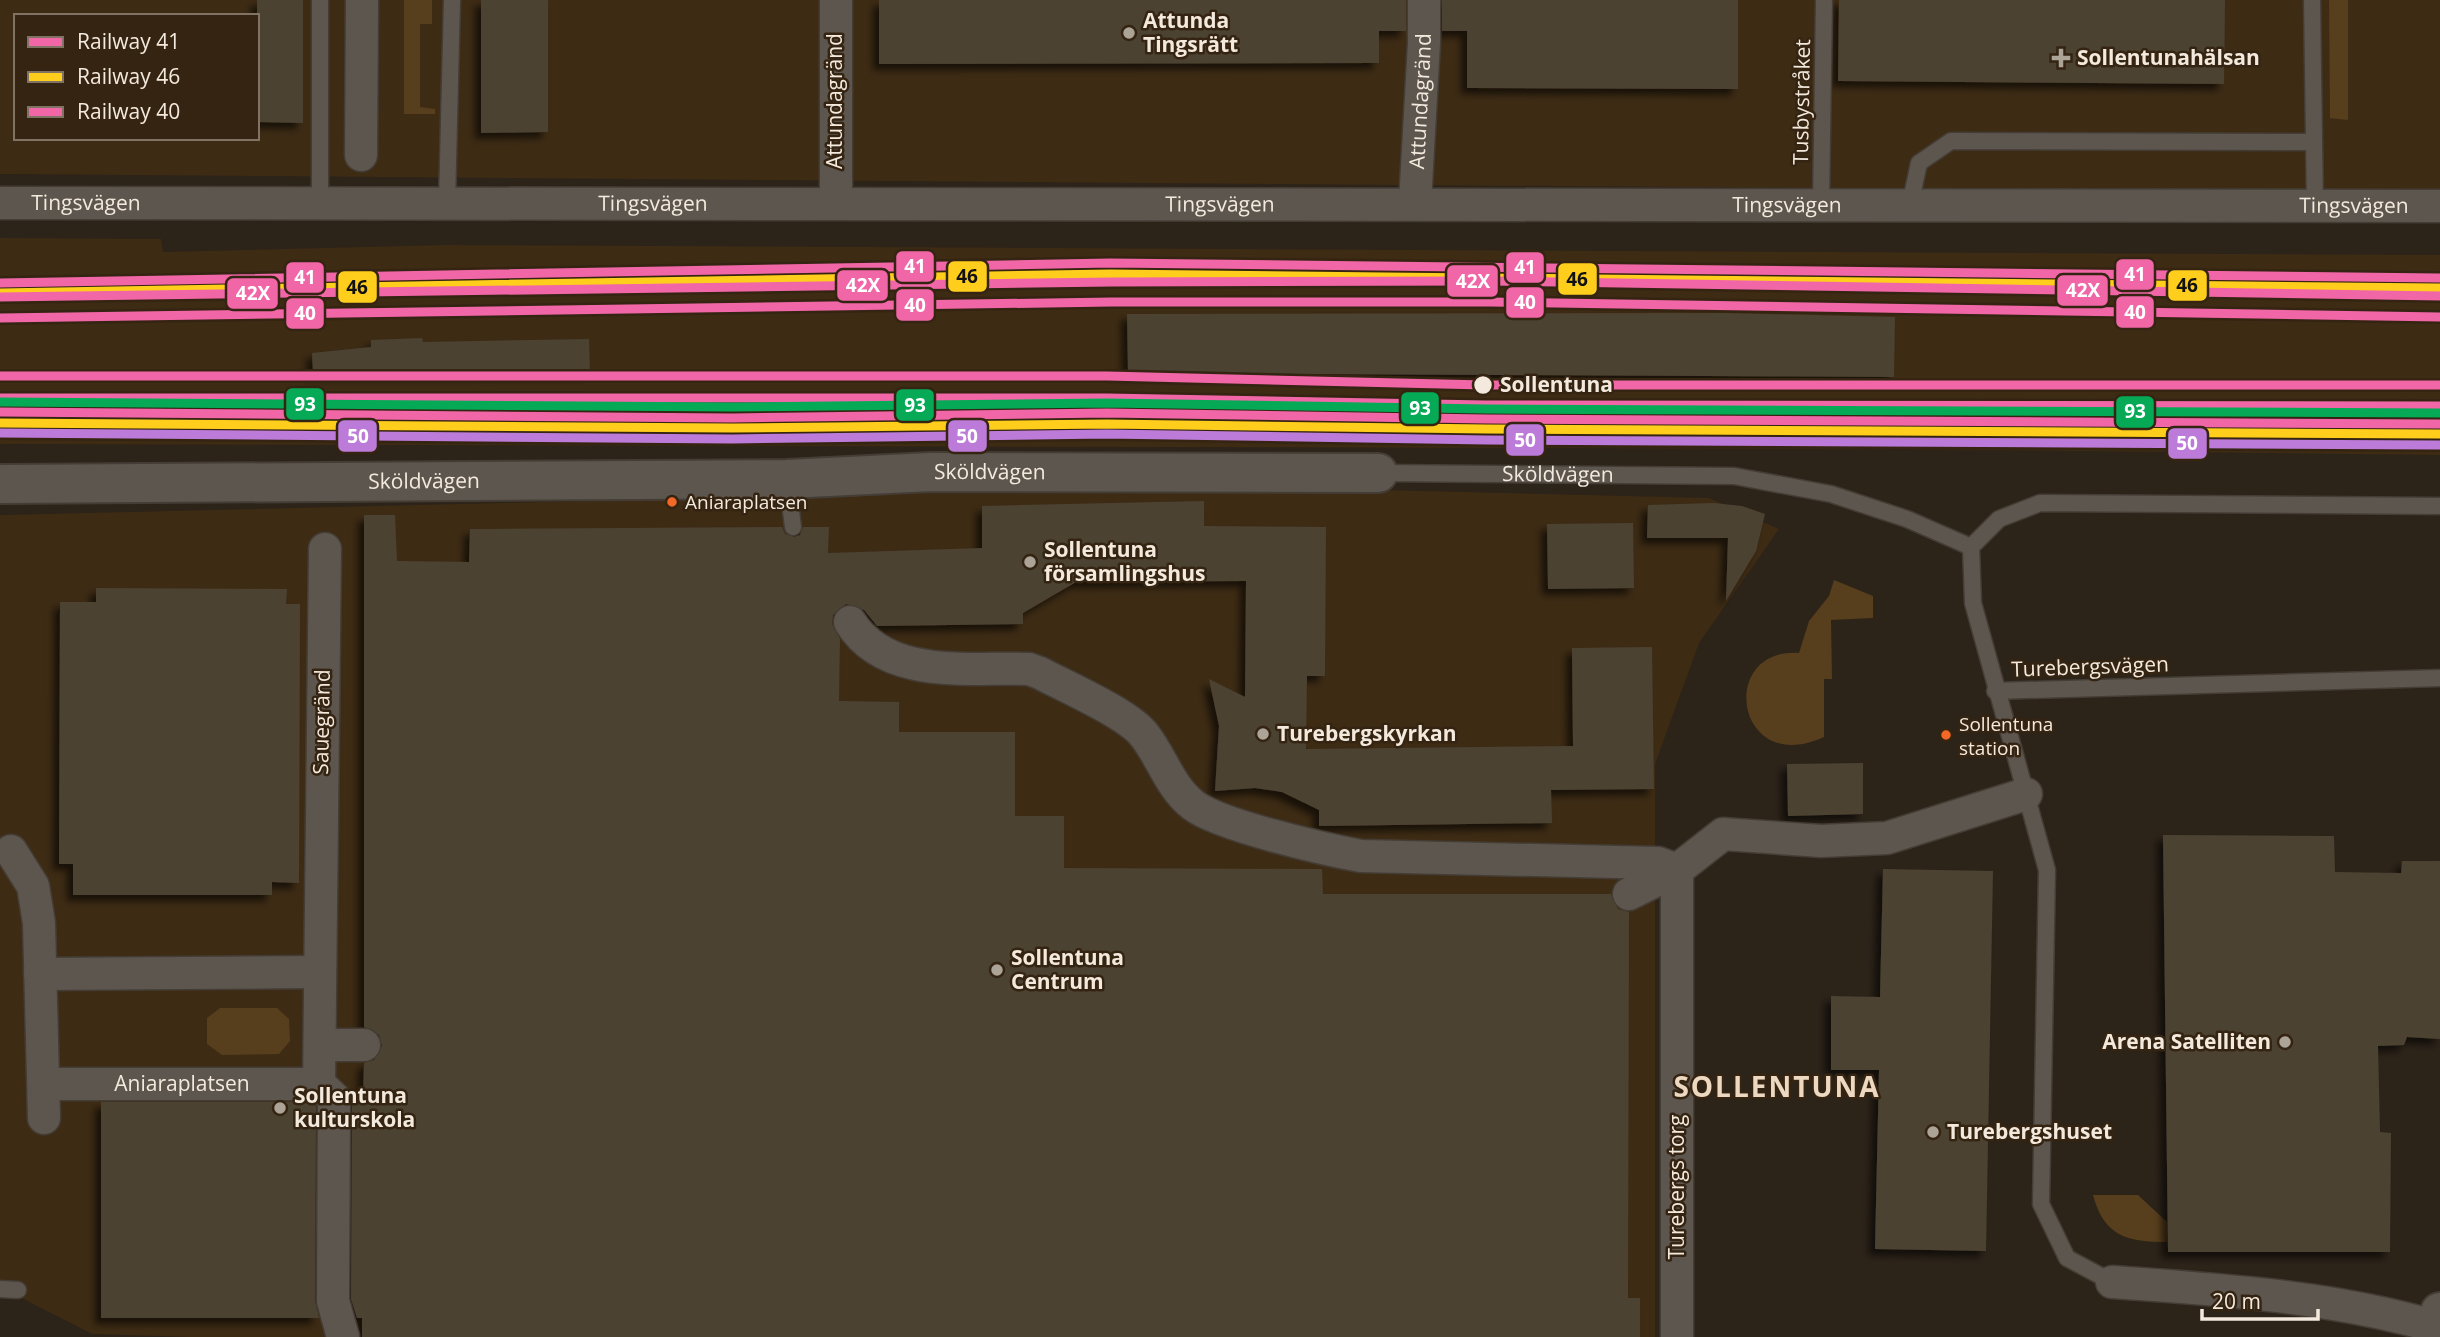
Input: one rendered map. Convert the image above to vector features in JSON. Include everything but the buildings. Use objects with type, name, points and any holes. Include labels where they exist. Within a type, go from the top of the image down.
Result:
[{"type":"street","points":[[361,155],[362,0]]},
{"type":"street","name":"Attundagränd","points":[[836,0],[836,203]]},
{"type":"street","name":"Attundagränd","points":[[1415,203],[1424,0]]},
{"type":"street","name":"Tingsvägen","points":[[0,203],[2440,206]]},
{"type":"street","name":"Sköldvägen","points":[[0,484],[788,479],[930,472],[1378,474]]},
{"type":"street","name":"Sauegränd","points":[[319,1084],[319,895],[325,549]]},
{"type":"street","points":[[850,622],[859,637],[900,662],[1028,669],[1040,673],[1125,720],[1144,734],[1171,780],[1192,804],[1225,820],[1332,851],[1361,856],[1658,863],[1676,870]]},
{"type":"street","points":[[1629,894],[1676,870],[1723,834],[1821,841],[1887,838],[2026,794]]},
{"type":"street","points":[[11,851],[33,886],[39,923],[44,1118]]},
{"type":"street","name":"Turebergs torg","points":[[1676,870],[1676,1337]]},
{"type":"street","points":[[40,974],[319,972]]},
{"type":"street","points":[[320,1045],[364,1045]]},
{"type":"street","name":"Aniaraplatsen","points":[[44,1084],[319,1084]]},
{"type":"street","points":[[319,1084],[334,1098],[333,1301],[344,1337]]},
{"type":"street","points":[[2112,1282],[2255,1292],[2386,1314],[2437,1326]]},
{"type":"lane","points":[[320,0],[320,203]]},
{"type":"lane","points":[[447,203],[452,0]]},
{"type":"lane","name":"Tusbystråket","points":[[1821,205],[1824,0]]},
{"type":"lane","points":[[2312,0],[2315,206]]},
{"type":"lane","points":[[1910,205],[1919,163],[1951,141],[2314,142]]},
{"type":"lane","name":"Sköldvägen","points":[[1378,474],[1734,476],[1831,494],[1907,519],[1971,547]]},
{"type":"lane","points":[[788,479],[793,527]]},
{"type":"lane","points":[[1971,547],[1999,519],[2040,503],[2440,506]]},
{"type":"lane","name":"Turebergsvägen","points":[[1971,547],[1973,603],[1995,691],[2440,678]]},
{"type":"lane","points":[[1995,691],[2047,870],[2041,1204],[2067,1258],[2112,1282]]},
{"type":"lane","points":[[0,1289],[18,1290]]},
{"type":"shaded area","points":[[0,0],[2440,0],[2440,193],[0,174]]},
{"type":"shaded area","points":[[404,0],[432,0],[432,24],[420,24],[420,107],[435,109],[435,114],[404,114]]},
{"type":"shaded area","points":[[2329,0],[2348,0],[2348,120],[2330,118]]},
{"type":"shaded area","points":[[0,238],[161,239],[163,252],[445,245],[2440,255],[2440,455],[1901,449],[0,444]]},
{"type":"shaded area","points":[[1217,486],[1709,498],[1779,529],[1699,643],[1655,764],[1655,1337],[190,1337],[92,1334],[0,1287],[0,515]]},
{"type":"shaded area","points":[[1834,580],[1873,596],[1873,618],[1831,620],[1832,679],[1824,679],[1824,737],[1794,745],[1771,740],[1755,727],[1747,708],[1747,688],[1756,669],[1773,657],[1799,653],[1809,621],[1829,596]]},
{"type":"shaded area","points":[[220,1008],[277,1008],[289,1019],[290,1041],[279,1054],[222,1055],[207,1044],[207,1018]]},
{"type":"shaded area","points":[[2093,1195],[2138,1195],[2167,1222],[2167,1242],[2141,1241],[2120,1234],[2104,1220]]},
{"type":"rail line","name":"41","points":[[0,283],[1110,263],[2440,278]]},
{"type":"rail line","name":"46","points":[[0,293],[1110,274],[2440,288]]},
{"type":"rail line","name":"40","points":[[0,318],[1112,302],[1489,302],[2440,317]]},
{"type":"rail line","name":"40","points":[[0,398],[1107,398],[1485,405],[2440,406]]},
{"type":"rail line","name":"41","points":[[0,412],[732,418],[1107,413],[1487,419],[2440,424]]},
{"type":"rail line","name":"46","points":[[0,423],[732,428],[1107,424],[1487,429],[2440,434]]},
{"type":"transit line","name":"42X","points":[[0,297],[1112,282],[1489,281],[2440,296]]},
{"type":"transit line","name":"42X","points":[[0,376],[1107,376],[1485,385],[2440,385]]},
{"type":"transit line","name":"93","points":[[0,402],[732,407],[1107,403],[1487,409],[2440,413]]},
{"type":"transit line","name":"50","points":[[0,433],[732,439],[1107,434],[1487,440],[2440,445]]},
{"type":"place","name":"Attunda Tingsrätt","points":[[1129,33]]},
{"type":"place","name":"Sollentunahälsan","points":[[2061,58]]},
{"type":"place","name":"Sollentuna","points":[[1483,385]]},
{"type":"place","name":"Aniaraplatsen","points":[[672,502]]},
{"type":"place","name":"Sollentuna församlingshus","points":[[1030,562]]},
{"type":"place","name":"Turebergskyrkan","points":[[1263,734]]},
{"type":"place","name":"Sollentuna station","points":[[1946,735]]},
{"type":"place","name":"Sollentuna Centrum","points":[[997,970]]},
{"type":"place","name":"Arena Satelliten","points":[[2285,1042]]},
{"type":"place","name":"Sollentuna kulturskola","points":[[280,1108]]},
{"type":"place","name":"Turebergshuset","points":[[1933,1132]]},
{"type":"district","name":"SOLLENTUNA","points":[[1777,1087]]}]
